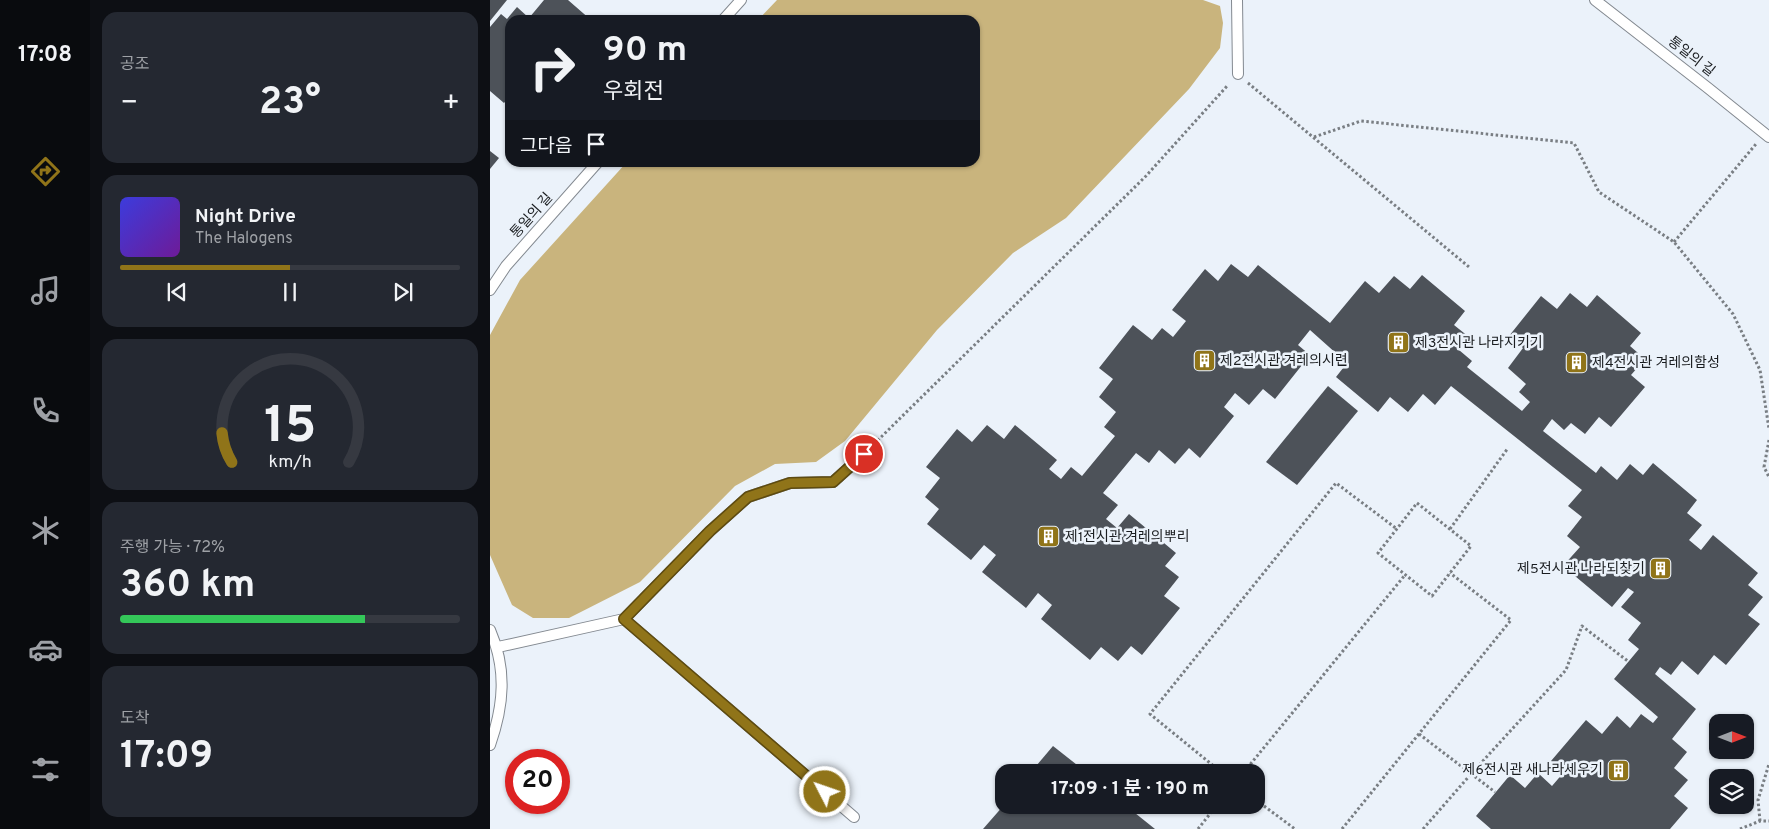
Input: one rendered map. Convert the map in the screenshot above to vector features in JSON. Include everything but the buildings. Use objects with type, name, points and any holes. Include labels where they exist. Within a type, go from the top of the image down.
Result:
[{"type":"lane","points":[[727,15],[742,0]]},
{"type":"lane","points":[[1237,0],[1238,74]]},
{"type":"lane","name":"통일의 길","points":[[1595,0],[1767,136]]},
{"type":"lane","name":"통일의 길","points":[[490,290],[506,266],[594,167]]},
{"type":"lane","points":[[498,647],[624,619],[710,531],[748,497],[790,483],[833,482],[864,454]]},
{"type":"lane","points":[[624,619],[854,817]]},
{"type":"lane","points":[[490,630],[498,647],[502,676],[502,698],[498,724],[490,745]]},
{"type":"path","points":[[864,454],[1146,176],[1238,74],[1468,267]]},
{"type":"path","points":[[1313,137],[1361,121],[1574,142],[1599,192],[1674,242],[1733,314],[1760,370],[1769,429]]},
{"type":"path","points":[[1674,242],[1767,136]]},
{"type":"path","points":[[1769,440],[1764,466],[1769,477]]},
{"type":"path","points":[[1450,529],[1508,448]]},
{"type":"path","points":[[1211,764],[1150,714],[1336,483],[1397,529]]},
{"type":"path","points":[[1417,503],[1471,546],[1432,596],[1378,554],[1397,529],[1417,503]]},
{"type":"path","points":[[1342,829],[1511,620],[1450,573]]},
{"type":"path","points":[[1251,764],[1405,575]]},
{"type":"path","points":[[1423,829],[1566,670],[1582,626],[1629,662]]},
{"type":"path","points":[[1419,734],[1496,792]]},
{"type":"path","points":[[1760,821],[1758,800],[1769,764]]},
{"type":"path","points":[[1265,807],[1295,829]]},
{"type":"path","points":[[1198,829],[1210,814]]},
{"type":"path","points":[[1740,829],[1760,821],[1769,820]]},
{"type":"shaded area","points":[[777,0],[1203,0],[1220,6],[1223,23],[1220,48],[1189,89],[1066,218],[1013,253],[937,330],[845,441],[816,462],[775,464],[735,486],[640,582],[569,618],[533,618],[512,605],[490,555],[490,335],[520,280],[622,167],[980,167],[980,15],[763,15]]},
{"type":"place","name":"제3전시관 나라지키기","points":[[1399,343]]},
{"type":"place","name":"제2전시관 겨레의시련","points":[[1204,361]]},
{"type":"place","name":"제4전시관 겨레의함성","points":[[1576,363]]},
{"type":"place","name":"제1전시관 겨레의뿌리","points":[[1049,537]]},
{"type":"place","name":"제5전시관 나라되찾기","points":[[1661,569]]},
{"type":"place","name":"제6전시관 새나라세우기","points":[[1619,770]]},
{"type":"route","points":[[825,792],[624,619],[710,531],[748,497],[790,483],[833,482],[864,454]]}]
